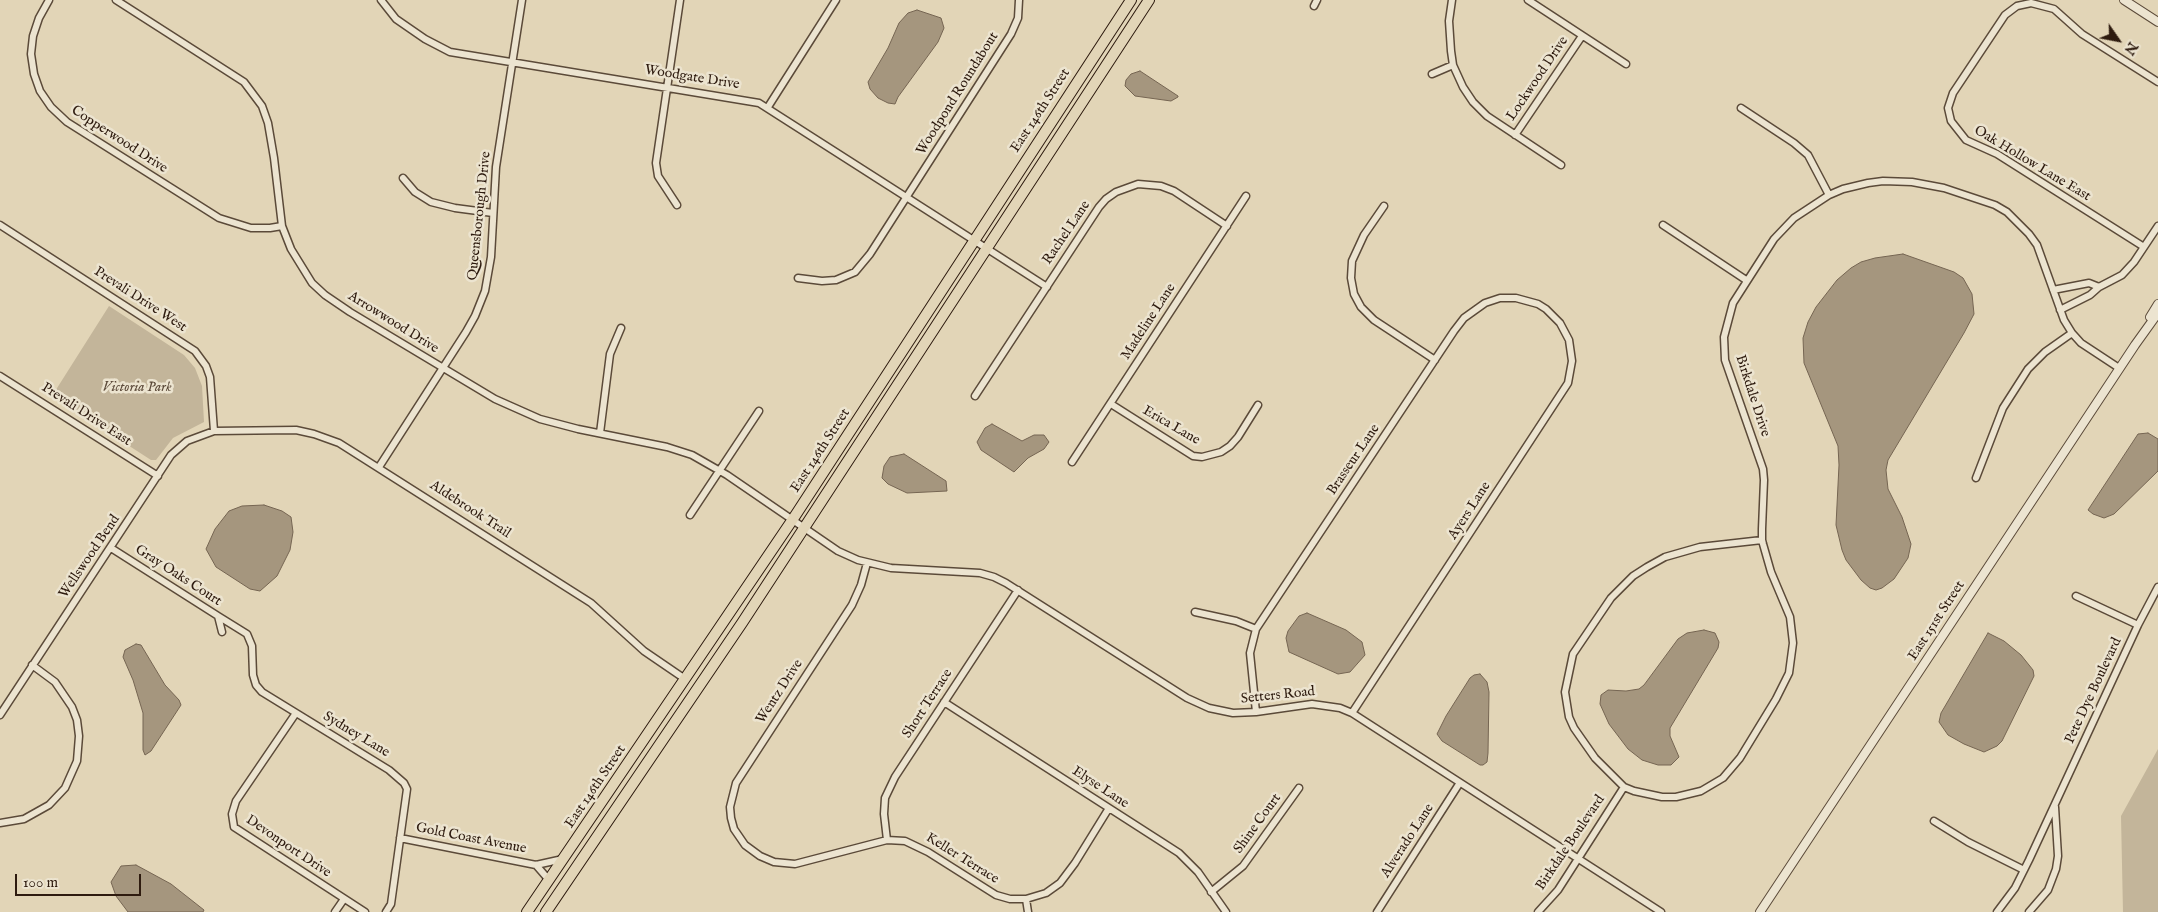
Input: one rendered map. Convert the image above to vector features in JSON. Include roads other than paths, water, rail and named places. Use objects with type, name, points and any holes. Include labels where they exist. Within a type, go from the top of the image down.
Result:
[{"type":"main road","name":"East 146th Street","points":[[527,912],[685,679],[798,523],[980,243],[1131,0]]},
{"type":"main road","name":"East 146th Street","points":[[546,912],[742,623],[798,523],[980,243],[1149,0]]},
{"type":"street","name":"Copperwood Drive","points":[[49,0],[39,18],[33,36],[31,54],[34,74],[40,90],[50,107],[66,122],[219,218],[251,228],[282,226]]},
{"type":"street","name":"Arrowwood Drive","points":[[116,0],[244,82],[262,106],[268,123],[282,226],[301,268],[325,296],[495,400],[540,419],[667,447],[692,455],[720,470],[798,523]]},
{"type":"street","name":"Woodgate Drive","points":[[381,0],[396,19],[444,49],[457,54],[748,99],[768,107],[1046,287]]},
{"type":"street","name":"Queensborough Drive","points":[[379,467],[471,324],[484,291],[491,256],[496,167],[522,0]]},
{"type":"street","points":[[677,205],[658,176],[656,163],[680,0]]},
{"type":"street","points":[[768,107],[836,0]]},
{"type":"street","name":"Woodpond Roundabout","points":[[798,278],[830,281],[855,272],[870,254],[1011,34],[1018,18],[1019,0]]},
{"type":"street","points":[[1452,0],[1448,21],[1453,65],[1463,87],[1473,102],[1487,116],[1561,165]]},
{"type":"street","points":[[1528,0],[1626,64]]},
{"type":"street","points":[[2124,0],[2156,20]]},
{"type":"street","name":"Oak Hollow Lane East","points":[[2144,247],[1997,154],[1966,140],[1951,121],[1948,108],[1953,93],[2005,15],[2017,6],[2031,3],[2054,9],[2082,34],[2158,82]]},
{"type":"street","name":"Lockwood Drive","points":[[1515,136],[1582,36]]},
{"type":"street","points":[[1432,74],[1453,65]]},
{"type":"street","points":[[1741,108],[1794,143],[1808,155],[1829,194]]},
{"type":"street","points":[[403,178],[415,192],[431,202],[455,208],[493,213]]},
{"type":"street","name":"Birkdale Drive","points":[[1624,787],[1662,797],[1690,794],[1723,778],[1740,758],[1776,699],[1789,673],[1792,659],[1790,617],[1771,572],[1762,540],[1764,480],[1762,469],[1725,360],[1724,337],[1728,315],[1746,280],[1765,251],[1783,229],[1805,209],[1829,194],[1855,185],[1898,181],[1928,184],[1995,205],[2007,212],[2029,234],[2042,257],[2060,310],[2072,333],[2081,344],[2119,368]]},
{"type":"street","name":"Rachel Lane","points":[[975,396],[1106,198],[1127,186],[1149,184],[1168,188],[1226,226]]},
{"type":"street","name":"Madeline Lane","points":[[1072,462],[1246,196]]},
{"type":"street","points":[[1384,206],[1364,235],[1352,261],[1351,278],[1354,294],[1361,307],[1374,320],[1435,360]]},
{"type":"street","name":"Prevali Drive West","points":[[0,225],[195,350],[204,362],[210,377],[214,431]]},
{"type":"street","points":[[1663,225],[1746,280]]},
{"type":"street","points":[[2060,310],[2090,295],[2099,286],[2122,275],[2134,262],[2158,226]]},
{"type":"street","points":[[2054,290],[2089,283],[2099,286]]},
{"type":"street","name":"Brasseur Lane","points":[[1256,712],[1250,653],[1256,629],[1464,318],[1485,303],[1500,298],[1516,298],[1538,304],[1553,315]]},
{"type":"street","name":"East 151st Street","points":[[2135,345],[2158,304]]},
{"type":"street","name":"East 151st Street","points":[[1760,912],[2119,368],[2158,313]]},
{"type":"street","name":"Ayers Lane","points":[[1352,713],[1568,383],[1572,350],[1565,331],[1553,315]]},
{"type":"street","points":[[600,433],[610,354],[621,328]]},
{"type":"street","points":[[1976,478],[2003,408],[2028,369],[2045,352],[2072,333]]},
{"type":"street","name":"Prevali Drive East","points":[[0,376],[158,476]]},
{"type":"street","name":"Erica Lane","points":[[1111,404],[1193,456],[1202,457],[1221,452],[1230,446],[1238,437],[1258,405]]},
{"type":"street","points":[[690,515],[759,411]]},
{"type":"street","name":"Aldebrook Trail","points":[[214,431],[296,430],[339,442],[591,603],[644,651],[685,679]]},
{"type":"street","name":"Wellswood Bend","points":[[0,715],[171,455],[183,444],[214,431]]},
{"type":"street","name":"Setters Road","points":[[798,523],[848,556],[867,563],[891,568],[980,573],[994,577],[1018,590],[1192,701],[1233,713],[1321,704],[1352,713],[1459,784],[1661,912]]},
{"type":"street","points":[[1624,787],[1595,758],[1574,728],[1565,692],[1573,654],[1610,598],[1633,576],[1648,566],[1673,554],[1700,547],[1762,540]]},
{"type":"street","name":"Gray Oaks Court","points":[[111,548],[218,616],[222,632]]},
{"type":"street","name":"Wentz Drive","points":[[739,837],[734,829],[730,807],[736,783],[852,605],[867,563]]},
{"type":"street","name":"Pete Dye Boulevard","points":[[1997,912],[2024,870],[2138,625],[2158,587]]},
{"type":"street","name":"Short Terrace","points":[[887,840],[884,814],[885,798],[889,788],[1018,590]]},
{"type":"street","points":[[2076,596],[2138,625]]},
{"type":"street","points":[[1195,612],[1236,621],[1256,629]]},
{"type":"street","name":"Sydney Lane","points":[[218,616],[247,634],[252,646],[253,675],[256,685],[262,692],[389,770],[404,783],[407,789],[392,904],[386,912]]},
{"type":"street","points":[[0,823],[24,819],[49,804],[65,788],[77,761],[79,736],[77,720],[72,707],[55,682],[32,665]]},
{"type":"street","name":"Elyse Lane","points":[[944,702],[1184,857],[1198,872],[1226,912]]},
{"type":"street","name":"Devonport Drive","points":[[296,713],[236,801],[232,814],[234,827],[365,912]]},
{"type":"street","name":"Alverado Lane","points":[[1377,912],[1459,784]]},
{"type":"street","name":"Birkdale Boulevard","points":[[1538,912],[1558,890],[1624,787]]},
{"type":"street","name":"Shine Court","points":[[1211,892],[1246,862],[1299,788]]},
{"type":"street","name":"Pete Dye Boulevard","points":[[2029,912],[2048,890],[2056,869],[2058,856],[2055,806]]},
{"type":"street","name":"Keller Terrace","points":[[739,837],[760,856],[783,864],[808,861],[887,840],[896,840],[913,844],[996,895],[1010,899],[1026,899],[1046,893],[1060,883],[1075,863],[1109,808]]},
{"type":"street","points":[[1934,821],[1968,842],[2024,870]]},
{"type":"street","name":"Gold Coast Avenue","points":[[400,838],[536,865],[564,859]]},
{"type":"street","name":"Gold Coast Avenue","points":[[536,865],[549,880]]},
{"type":"street","points":[[335,912],[344,899]]},
{"type":"street","points":[[1026,899],[1028,912]]},
{"type":"park label","name":"Victoria Park","points":[[137,388]]}]
